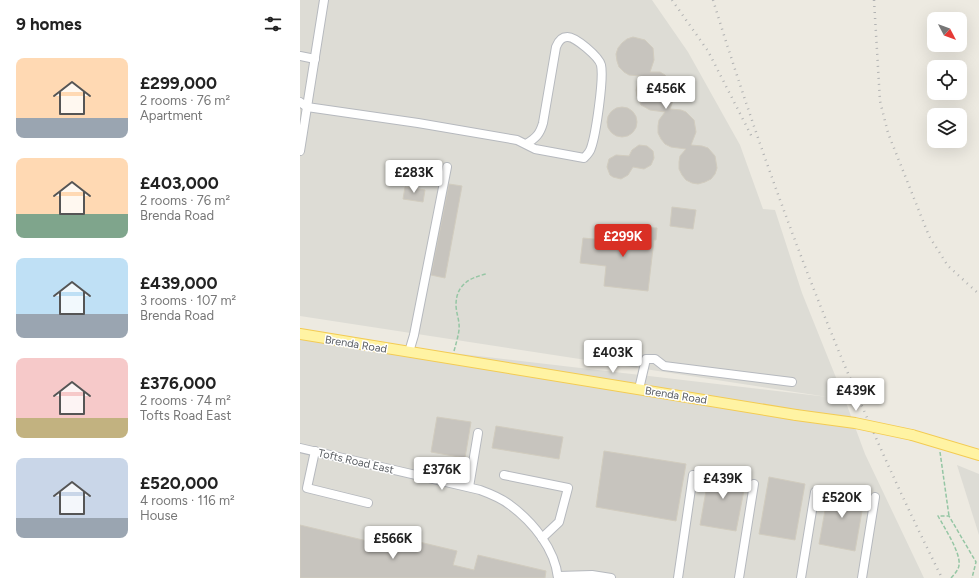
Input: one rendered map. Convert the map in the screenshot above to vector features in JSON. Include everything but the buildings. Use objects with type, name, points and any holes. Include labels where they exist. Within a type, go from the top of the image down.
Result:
[{"type":"main road","name":"Brenda Road","points":[[300,334],[796,415],[854,423],[912,434],[979,454]]},
{"type":"street","points":[[300,151],[303,105],[314,59],[324,0]]},
{"type":"street","points":[[303,105],[517,140],[535,149],[584,158],[591,148],[597,118],[602,75],[601,66],[594,54],[574,38],[568,36],[563,38],[556,47],[543,123],[537,137],[526,144]]},
{"type":"street","points":[[300,56],[314,59]]},
{"type":"street","points":[[409,352],[414,335],[447,167]]},
{"type":"street","points":[[639,389],[646,359],[655,358],[664,366],[792,382]]},
{"type":"street","points":[[469,487],[478,432]]},
{"type":"street","name":"Tofts Road East","points":[[300,448],[469,487],[496,496],[510,505],[525,518],[542,538],[550,552],[558,577]]},
{"type":"street","points":[[315,451],[303,488],[368,503]]},
{"type":"street","points":[[504,475],[568,488],[559,522],[542,538]]},
{"type":"street","points":[[678,578],[693,475]]},
{"type":"street","points":[[739,578],[754,484]]},
{"type":"street","points":[[802,578],[815,492]]},
{"type":"street","points":[[862,578],[875,497]]},
{"type":"street","points":[[558,577],[592,576],[611,578]]},
{"type":"path","points":[[452,359],[459,330],[456,304],[459,291],[463,284],[473,277],[486,274]]},
{"type":"path","points":[[938,442],[949,516],[976,562],[972,578]]},
{"type":"path","points":[[949,516],[938,516],[957,550],[960,564],[951,578]]},
{"type":"shaded area","points":[[300,0],[652,0],[688,52],[740,145],[763,209],[775,210],[802,293],[865,454],[924,578],[300,578],[300,335],[828,397],[300,316]]},
{"type":"shaded area","points":[[957,465],[979,474],[979,535]]},
{"type":"railway","points":[[672,0],[708,51],[752,137]]},
{"type":"railway","points":[[713,0],[761,148],[816,294],[876,437],[942,578]]},
{"type":"railway","points":[[874,0],[880,101],[888,133],[929,236],[948,266],[979,294]]}]
